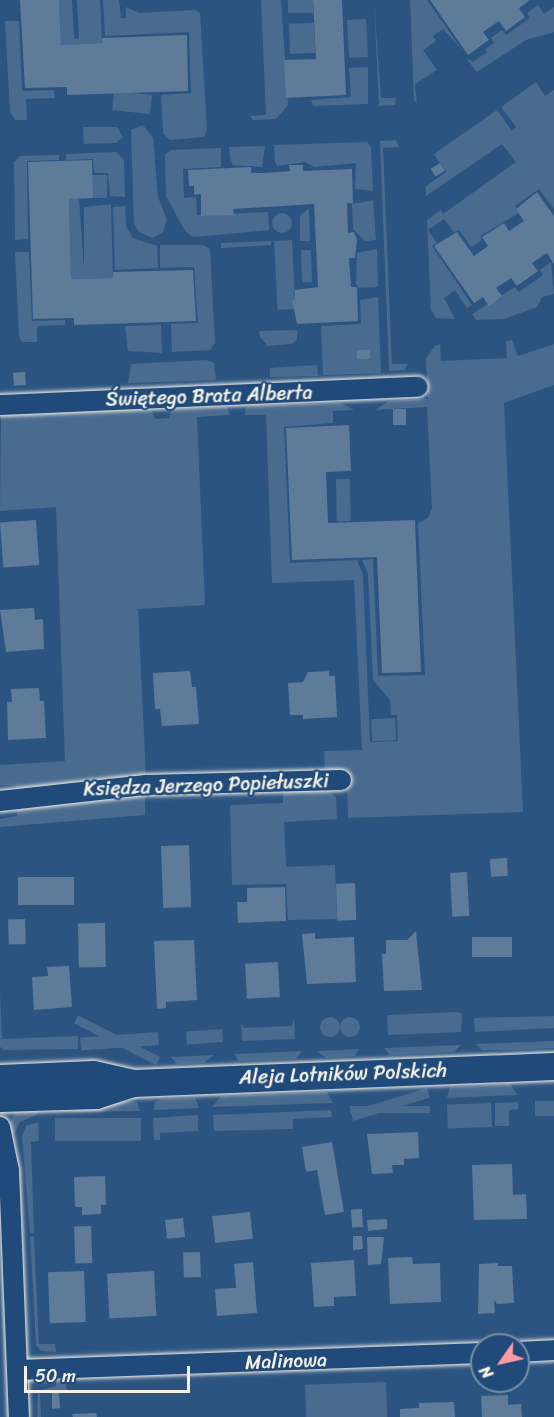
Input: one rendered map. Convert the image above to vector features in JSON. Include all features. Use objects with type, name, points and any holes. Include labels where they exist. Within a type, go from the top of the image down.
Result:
[{"type":"street","name":"Świętego Brata Alberta","points":[[0,405],[418,387]]},
{"type":"street","name":"Księdza Jerzego Popiełuszki","points":[[0,801],[146,785],[341,780]]},
{"type":"street","name":"Aleja Lotników Polskich","points":[[0,1078],[93,1074],[133,1083],[554,1066]]},
{"type":"street","name":"Aleja Lotników Polskich","points":[[0,1098],[96,1095],[133,1083]]},
{"type":"street","points":[[0,1127],[9,1171],[12,1382],[19,1417]]},
{"type":"street","points":[[530,1351],[554,1350]]},
{"type":"street","name":"Malinowa","points":[[12,1382],[470,1354]]},
{"type":"shaded area","points":[[59,0],[72,0],[74,38],[79,39],[77,0],[100,0],[102,43],[61,45]]},
{"type":"shaded area","points":[[103,0],[119,0],[121,18],[126,18],[126,7],[139,13],[195,10],[200,13],[207,130],[204,137],[170,140],[163,133],[161,95],[191,93],[189,32],[105,36]]},
{"type":"shaded area","points":[[261,0],[281,0],[288,105],[276,119],[253,120],[250,116],[266,115]]},
{"type":"shaded area","points":[[288,0],[313,0],[313,13],[288,13]]},
{"type":"shaded area","points":[[374,0],[381,98],[396,98],[395,105],[379,106]]},
{"type":"shaded area","points":[[410,0],[427,0],[462,50],[443,29],[433,36],[436,41],[423,50],[437,70],[415,84],[417,104],[414,100]]},
{"type":"shaded area","points":[[538,5],[544,14],[554,7],[554,32],[526,40],[477,72],[466,58],[473,62],[487,52],[485,49],[494,43],[491,38],[502,30],[506,35],[530,18],[527,13]]},
{"type":"shaded area","points":[[366,19],[368,57],[349,58],[347,20]]},
{"type":"shaded area","points":[[5,21],[19,21],[22,91],[54,90],[55,98],[26,99],[27,120],[15,120],[10,112]]},
{"type":"shaded area","points":[[314,23],[315,53],[290,54],[289,24]]},
{"type":"shaded area","points":[[368,67],[368,104],[313,106],[311,100],[351,97],[349,68]]},
{"type":"shaded area","points":[[536,82],[545,96],[554,90],[554,209],[539,189],[515,206],[519,213],[480,236],[482,240],[471,247],[459,230],[454,232],[444,219],[428,230],[437,243],[432,246],[472,305],[467,308],[455,290],[444,298],[455,319],[436,318],[431,310],[427,220],[441,210],[443,214],[516,162],[502,144],[426,196],[426,186],[446,172],[434,154],[497,110],[512,131],[516,127],[501,107]]},
{"type":"shaded area","points":[[114,91],[152,95],[150,114],[112,110]]},
{"type":"shaded area","points":[[143,125],[153,138],[158,197],[167,220],[163,232],[152,238],[139,232],[134,224],[131,130]]},
{"type":"shaded area","points":[[83,127],[117,127],[123,137],[116,143],[84,144]]},
{"type":"shaded area","points":[[396,140],[399,147],[383,148],[392,364],[408,364],[404,370],[389,371],[380,141]]},
{"type":"shaded area","points":[[367,142],[371,147],[373,191],[355,189],[356,163],[314,167],[305,162],[277,166],[275,162],[274,145]]},
{"type":"shaded area","points":[[265,146],[262,167],[233,165],[229,147]]},
{"type":"shaded area","points":[[221,148],[221,167],[183,169],[184,198],[196,197],[197,215],[268,212],[269,230],[193,237],[185,231],[166,196],[165,155],[171,150]]},
{"type":"shaded area","points":[[116,152],[124,160],[125,197],[110,196],[108,173],[94,173],[93,159],[66,160],[66,154]]},
{"type":"shaded area","points":[[59,155],[59,160],[27,161],[28,239],[15,240],[14,162],[20,156]]},
{"type":"shaded area","points":[[92,175],[107,175],[107,198],[92,198]]},
{"type":"shaded area","points":[[69,199],[79,199],[84,270],[84,207],[111,204],[113,278],[71,279]]},
{"type":"shaded area","points":[[373,200],[376,240],[365,241],[353,229],[352,204]]},
{"type":"shaded area","points":[[125,206],[126,226],[133,238],[157,246],[158,268],[115,270],[113,207]]},
{"type":"shaded area","points":[[309,208],[310,241],[300,241],[300,216]]},
{"type":"shaded area","points":[[282,213],[289,216],[292,223],[289,230],[282,233],[275,230],[272,223],[275,216]]},
{"type":"shaded area","points":[[292,240],[296,309],[278,310],[274,241]]},
{"type":"shaded area","points":[[271,241],[271,245],[221,248],[221,243]]},
{"type":"shaded area","points":[[160,245],[203,245],[210,249],[215,343],[210,350],[172,352],[171,324],[198,323],[194,267],[160,268]]},
{"type":"shaded area","points":[[377,249],[378,287],[359,288],[356,284],[357,253]]},
{"type":"shaded area","points":[[301,250],[311,250],[312,282],[302,282]]},
{"type":"shaded area","points":[[15,252],[29,252],[32,321],[65,320],[65,325],[37,326],[37,342],[22,342],[19,337]]},
{"type":"shaded area","points":[[551,262],[554,294],[542,297],[537,307],[504,319],[476,320],[472,314],[515,287],[519,292],[543,275],[540,270]]},
{"type":"shaded area","points":[[378,297],[381,373],[323,375],[321,326],[361,324],[360,300]]},
{"type":"shaded area","points":[[161,325],[162,353],[128,351],[125,326]]},
{"type":"shaded area","points":[[297,330],[297,340],[291,344],[268,346],[260,337],[259,331]]},
{"type":"shaded area","points":[[512,340],[518,356],[554,344],[554,385],[504,403],[523,812],[348,818],[347,774],[325,773],[324,751],[362,750],[354,580],[272,583],[266,415],[245,415],[245,410],[248,406],[341,403],[354,410],[333,411],[333,423],[284,427],[290,563],[357,560],[363,575],[370,742],[398,741],[397,715],[391,715],[390,700],[373,680],[368,574],[362,560],[373,559],[378,676],[425,675],[418,523],[428,518],[432,508],[427,407],[375,410],[389,401],[428,399],[426,358],[435,346],[440,344],[441,361],[507,358],[506,341]]},
{"type":"shaded area","points":[[206,360],[214,363],[216,380],[128,383],[131,364]]},
{"type":"shaded area","points":[[317,365],[318,376],[270,377],[270,368]]},
{"type":"shaded area","points":[[227,407],[230,415],[197,417],[205,605],[138,609],[146,777],[66,783],[16,792],[16,786],[0,785],[0,765],[65,761],[56,507],[0,511],[1,415],[151,409],[155,419],[169,418],[172,409]]},
{"type":"shaded area","points":[[336,479],[350,479],[351,521],[337,521]]},
{"type":"shaded area","points":[[395,718],[396,740],[372,741],[371,719]]},
{"type":"shaded area","points":[[283,787],[326,787],[336,798],[337,819],[284,822],[286,867],[335,865],[337,919],[288,920],[286,884],[232,885],[230,805],[283,803]]},
{"type":"shaded area","points":[[145,794],[145,815],[0,827],[0,819],[17,816],[17,810],[75,799]]},
{"type":"shaded area","points":[[0,992],[2,1039],[78,1036],[78,1049],[5,1050],[0,1047]]},
{"type":"shaded area","points":[[457,1012],[462,1014],[461,1032],[388,1035],[387,1015]]},
{"type":"shaded area","points":[[78,1015],[160,1057],[156,1065],[74,1023]]},
{"type":"shaded area","points":[[554,1016],[554,1028],[475,1032],[474,1018]]},
{"type":"shaded area","points":[[330,1017],[337,1020],[340,1027],[337,1034],[330,1037],[323,1034],[320,1027],[323,1020]]},
{"type":"shaded area","points":[[350,1017],[357,1020],[360,1027],[357,1034],[350,1037],[343,1034],[340,1027],[343,1020]]},
{"type":"shaded area","points":[[294,1018],[295,1039],[242,1041],[241,1023],[244,1028],[292,1026]]},
{"type":"shaded area","points":[[222,1029],[223,1042],[187,1044],[186,1032]]},
{"type":"shaded area","points":[[158,1032],[159,1045],[81,1050],[80,1037]]},
{"type":"shaded area","points":[[554,1041],[554,1048],[510,1050],[482,1050],[476,1044]]},
{"type":"shaded area","points":[[461,1045],[454,1052],[390,1055],[384,1048]]},
{"type":"shaded area","points":[[359,1049],[355,1056],[326,1058],[317,1051]]},
{"type":"shaded area","points":[[302,1051],[296,1059],[238,1061],[235,1054]]},
{"type":"shaded area","points":[[214,1055],[204,1063],[177,1064],[171,1057]]},
{"type":"shaded area","points":[[510,1084],[518,1095],[447,1098],[450,1087]]},
{"type":"shaded area","points":[[427,1088],[430,1098],[353,1121],[350,1111]]},
{"type":"shaded area","points":[[327,1092],[333,1103],[212,1107],[221,1096]]},
{"type":"shaded area","points":[[195,1098],[199,1108],[154,1110],[155,1102],[162,1099]]},
{"type":"shaded area","points":[[104,1101],[137,1102],[140,1111],[77,1112],[70,1106]]},
{"type":"shaded area","points":[[535,1101],[554,1101],[554,1116],[535,1116]]},
{"type":"shaded area","points":[[518,1102],[518,1109],[509,1110],[509,1126],[495,1126],[495,1103]]},
{"type":"shaded area","points":[[491,1103],[492,1127],[448,1129],[447,1105]]},
{"type":"shaded area","points":[[350,1106],[430,1106],[430,1113],[350,1113]]},
{"type":"shaded area","points":[[17,1109],[36,1110],[38,1114],[20,1122],[13,1137],[10,1122]]},
{"type":"shaded area","points":[[331,1110],[332,1117],[293,1119],[293,1129],[214,1131],[213,1115]]},
{"type":"shaded area","points":[[198,1115],[198,1131],[160,1133],[160,1140],[154,1140],[153,1118]]},
{"type":"shaded area","points":[[55,1118],[141,1118],[141,1141],[55,1141]]},
{"type":"shaded area","points":[[38,1122],[39,1141],[31,1142],[34,1233],[30,1233],[22,1136],[26,1126]]},
{"type":"shaded area","points":[[30,1237],[34,1237],[39,1344],[55,1344],[56,1352],[41,1351],[36,1345]]},
{"type":"shaded area","points":[[56,1379],[65,1382],[68,1392],[40,1393],[41,1417],[37,1417],[38,1391],[56,1386]]},
{"type":"shaded area","points":[[386,1382],[387,1417],[306,1417],[305,1385]]},
{"type":"building","points":[[20,0],[59,0],[61,45],[102,43],[102,38],[187,35],[188,91],[67,95],[67,87],[25,88]]},
{"type":"building","points":[[313,0],[342,0],[346,95],[286,98],[284,60],[316,59]]},
{"type":"building","points":[[430,0],[530,0],[519,8],[525,17],[506,31],[499,21],[483,32],[489,40],[468,55]]},
{"type":"building","points":[[92,160],[93,198],[69,199],[71,279],[113,278],[113,272],[193,270],[196,321],[74,325],[74,318],[33,319],[28,162]]},
{"type":"building","points":[[440,163],[445,171],[435,176],[431,169]]},
{"type":"building","points":[[289,165],[303,165],[303,171],[352,169],[353,203],[347,203],[348,233],[354,232],[357,239],[355,258],[349,258],[351,287],[357,287],[358,321],[297,324],[292,301],[295,300],[295,290],[318,287],[314,204],[233,209],[234,215],[201,216],[201,194],[194,195],[194,186],[189,186],[188,170],[251,167],[251,173],[265,173],[290,171]]},
{"type":"building","points":[[537,192],[554,216],[554,264],[547,253],[532,263],[538,271],[517,286],[511,278],[496,288],[502,296],[489,306],[483,297],[474,303],[434,246],[457,232],[474,256],[488,246],[482,237],[504,223],[509,231],[524,221],[516,209]]},
{"type":"building","points":[[357,350],[370,350],[370,359],[357,359]]},
{"type":"building","points":[[25,372],[26,385],[14,386],[13,373]]},
{"type":"building","points":[[393,409],[406,409],[406,425],[393,425]]},
{"type":"building","points":[[349,425],[351,471],[326,472],[328,523],[415,520],[421,672],[382,673],[377,557],[292,560],[286,428]]},
{"type":"building","points":[[36,520],[39,565],[3,567],[0,523]]},
{"type":"building","points":[[34,608],[35,620],[43,619],[44,649],[6,652],[0,610]]},
{"type":"building","points":[[190,671],[192,687],[196,687],[199,724],[162,726],[160,709],[155,709],[153,673]]},
{"type":"building","points":[[329,671],[329,676],[335,676],[337,717],[303,719],[303,715],[290,715],[288,683],[303,682],[308,672]]},
{"type":"building","points":[[39,688],[40,701],[44,701],[46,738],[8,740],[7,702],[12,702],[11,689]]},
{"type":"building","points":[[189,845],[191,907],[163,908],[161,846]]},
{"type":"building","points":[[507,858],[508,876],[491,877],[490,859]]},
{"type":"building","points":[[467,872],[469,916],[452,917],[450,873]]},
{"type":"building","points":[[18,877],[74,877],[74,905],[18,905]]},
{"type":"building","points":[[355,883],[356,920],[337,921],[336,884]]},
{"type":"building","points":[[285,887],[286,921],[238,923],[237,902],[247,902],[247,888]]},
{"type":"building","points":[[25,919],[26,944],[9,945],[8,920]]},
{"type":"building","points":[[78,923],[105,923],[106,967],[79,967]]},
{"type":"building","points":[[416,931],[422,990],[384,991],[382,954],[386,954],[386,940],[407,940]]},
{"type":"building","points":[[315,933],[315,939],[354,937],[356,982],[307,984],[302,934]]},
{"type":"building","points":[[472,937],[512,937],[512,957],[472,957]]},
{"type":"building","points":[[194,940],[197,1000],[166,1002],[166,1008],[157,1009],[154,941]]},
{"type":"building","points":[[278,962],[280,997],[247,999],[245,964]]},
{"type":"building","points":[[69,966],[72,1007],[34,1010],[32,977],[48,976],[47,967]]},
{"type":"building","points":[[418,1132],[419,1158],[404,1159],[404,1165],[392,1165],[393,1173],[372,1174],[367,1134]]},
{"type":"building","points":[[332,1142],[344,1212],[325,1215],[317,1170],[306,1172],[302,1147]]},
{"type":"building","points":[[512,1164],[513,1195],[526,1194],[527,1219],[474,1220],[472,1165]]},
{"type":"building","points":[[105,1176],[106,1205],[101,1205],[101,1214],[82,1215],[82,1207],[75,1207],[74,1177]]},
{"type":"building","points":[[362,1209],[363,1227],[352,1228],[351,1210]]},
{"type":"building","points":[[250,1212],[253,1239],[215,1243],[212,1216]]},
{"type":"building","points":[[183,1218],[185,1237],[167,1239],[165,1220]]},
{"type":"building","points":[[387,1219],[387,1229],[368,1231],[367,1220]]},
{"type":"building","points":[[91,1226],[92,1263],[75,1264],[74,1227]]},
{"type":"building","points":[[353,1236],[362,1236],[363,1249],[353,1250]]},
{"type":"building","points":[[367,1237],[384,1237],[381,1264],[368,1265]]},
{"type":"building","points":[[200,1252],[201,1277],[184,1278],[183,1253]]},
{"type":"building","points":[[412,1257],[413,1264],[440,1263],[441,1302],[390,1304],[388,1258]]},
{"type":"building","points":[[354,1260],[356,1296],[334,1297],[334,1306],[314,1307],[311,1263]]},
{"type":"building","points":[[253,1262],[257,1313],[217,1316],[215,1289],[236,1288],[234,1264]]},
{"type":"building","points":[[498,1263],[498,1266],[512,1266],[514,1303],[497,1304],[494,1300],[495,1313],[478,1314],[479,1264]]},
{"type":"building","points":[[84,1271],[86,1322],[50,1323],[48,1272]]},
{"type":"building","points":[[154,1271],[156,1316],[109,1318],[107,1273]]},
{"type":"building","points":[[52,1393],[59,1393],[60,1408],[52,1409]]},
{"type":"building","points":[[508,1395],[508,1405],[521,1404],[522,1417],[482,1417],[481,1396]]},
{"type":"building","points":[[454,1402],[455,1417],[400,1417],[400,1409],[419,1408],[419,1403]]},
{"type":"building","points":[[96,1413],[97,1417],[73,1417],[72,1414]]}]
